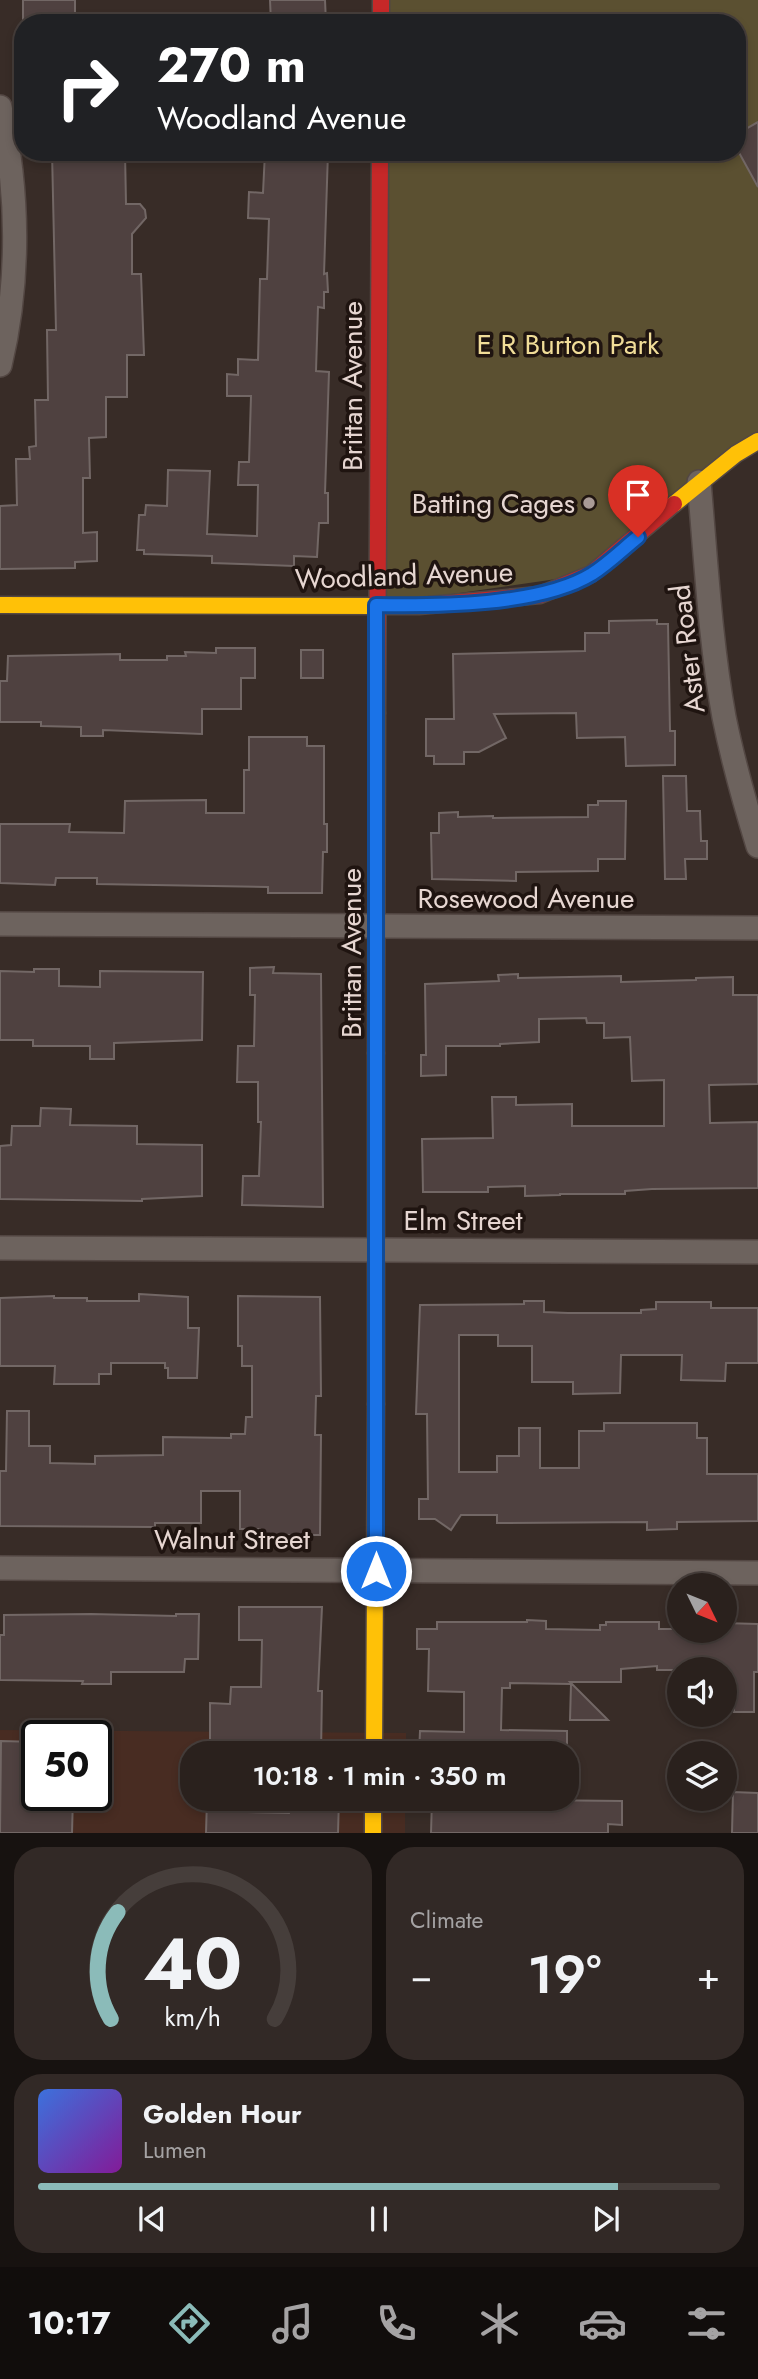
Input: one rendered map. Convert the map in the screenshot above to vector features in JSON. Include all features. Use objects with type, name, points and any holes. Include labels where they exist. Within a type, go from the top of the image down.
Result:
[{"type":"main road","name":"Brittan Avenue","points":[[374,1741],[378,927],[376,605],[380,161]]},
{"type":"main road","name":"Woodland Avenue","points":[[0,605],[419,606],[540,595],[592,574],[699,482],[758,441]]},
{"type":"main road","points":[[373,1811],[373,1833]]},
{"type":"street","points":[[0,107],[12,199],[15,282],[0,365]]},
{"type":"street","name":"Aster Road","points":[[699,482],[711,615],[724,715],[733,759],[758,846]]},
{"type":"street","name":"Rosewood Avenue","points":[[0,924],[758,928]]},
{"type":"street","name":"Elm Street","points":[[0,1248],[758,1252]]},
{"type":"street","name":"Walnut Street","points":[[0,1568],[758,1573]]},
{"type":"shaded area","points":[[0,1730],[21,1730],[21,1811],[112,1811],[112,1731],[406,1733],[406,1741],[180,1741],[180,1811],[405,1811],[405,1833],[0,1833]]},
{"type":"green space","name":"E R Burton Park","points":[[381,0],[758,0],[758,441],[591,574],[376,605],[380,161],[746,161],[746,14],[381,14]]},
{"type":"building","points":[[23,0],[75,0],[75,14],[23,14]]},
{"type":"building","points":[[270,0],[325,0],[326,14],[271,14]]},
{"type":"building","points":[[758,122],[758,187],[744,161],[746,161],[746,129]]},
{"type":"building","points":[[52,161],[125,161],[126,204],[140,204],[145,210],[146,218],[132,234],[132,274],[141,274],[144,355],[127,355],[127,397],[106,397],[106,437],[89,438],[90,478],[83,478],[83,533],[97,532],[97,561],[75,562],[75,568],[0,569],[0,506],[17,505],[16,459],[30,459],[29,447],[36,446],[35,400],[48,400],[47,330],[56,330]]},
{"type":"building","points":[[265,161],[328,161],[324,274],[327,273],[328,292],[324,292],[324,308],[318,307],[316,371],[329,372],[325,493],[328,493],[328,523],[319,523],[317,557],[294,556],[294,566],[212,563],[212,556],[144,554],[144,550],[137,550],[139,515],[145,515],[146,505],[167,506],[168,470],[210,471],[207,534],[257,536],[258,485],[238,485],[239,462],[249,462],[251,396],[227,396],[227,374],[238,375],[238,359],[258,360],[260,279],[267,279],[269,219],[248,218],[249,192],[263,193]]},
{"type":"building","points":[[657,620],[657,624],[668,624],[670,731],[675,731],[675,765],[626,766],[625,737],[577,738],[576,713],[494,714],[506,738],[479,752],[464,752],[464,764],[434,764],[434,756],[426,756],[426,719],[454,719],[453,654],[585,651],[585,633],[609,633],[609,621]]},
{"type":"building","points":[[216,648],[255,648],[255,678],[241,678],[241,709],[202,709],[202,734],[103,730],[103,736],[81,736],[81,727],[41,726],[41,722],[0,722],[0,681],[7,681],[8,656],[120,654],[120,660],[167,660],[167,656],[186,656],[185,652],[216,653]]},
{"type":"building","points":[[301,650],[323,650],[323,678],[301,678]]},
{"type":"building","points":[[249,737],[307,737],[307,746],[324,746],[324,824],[327,824],[327,852],[323,852],[322,893],[268,893],[268,887],[97,884],[97,878],[56,878],[55,885],[0,883],[0,824],[70,824],[69,832],[124,833],[125,801],[206,800],[206,813],[244,813],[244,770],[249,770]]},
{"type":"building","points":[[663,776],[686,776],[687,811],[700,811],[701,841],[707,841],[707,859],[685,859],[686,879],[665,879]]},
{"type":"building","points":[[598,801],[626,801],[625,859],[598,859],[598,871],[516,872],[516,881],[432,879],[431,833],[439,833],[439,813],[458,812],[458,817],[493,818],[588,817],[588,805],[598,805]]},
{"type":"building","points":[[274,967],[273,973],[321,974],[323,1207],[242,1205],[243,1176],[259,1176],[261,1122],[258,1122],[258,1082],[237,1082],[238,1046],[254,1046],[255,995],[250,995],[250,968]]},
{"type":"building","points":[[34,969],[59,969],[59,986],[100,987],[100,971],[203,972],[202,1040],[114,1043],[114,1059],[90,1059],[90,1046],[33,1046],[33,1040],[0,1040],[0,971],[34,972]]},
{"type":"building","points":[[518,974],[518,978],[621,976],[621,982],[733,977],[733,995],[758,995],[758,1084],[709,1085],[710,1123],[758,1122],[758,1188],[652,1189],[625,1191],[625,1194],[525,1196],[525,1186],[488,1187],[488,1192],[423,1192],[422,1139],[493,1138],[492,1097],[516,1097],[516,1105],[572,1104],[572,1126],[664,1126],[664,1080],[632,1081],[630,1037],[604,1038],[604,1023],[587,1023],[586,1018],[539,1019],[539,1042],[500,1046],[446,1046],[446,1075],[421,1076],[421,1055],[426,1055],[425,984],[499,981],[498,975]]},
{"type":"building","points":[[41,1108],[71,1109],[70,1125],[137,1126],[137,1144],[202,1145],[202,1196],[142,1201],[0,1199],[0,1146],[11,1145],[12,1126],[40,1126]]},
{"type":"building","points":[[139,1294],[188,1297],[188,1328],[199,1328],[197,1378],[168,1378],[165,1363],[111,1363],[111,1374],[99,1374],[99,1384],[54,1384],[55,1366],[0,1366],[0,1298],[54,1296],[87,1298],[87,1301],[139,1301]]},
{"type":"building","points":[[238,1296],[320,1297],[321,1396],[316,1396],[315,1435],[321,1435],[320,1535],[259,1535],[260,1529],[240,1529],[240,1491],[201,1491],[201,1523],[155,1523],[155,1527],[0,1526],[0,1471],[6,1471],[7,1411],[29,1411],[29,1446],[50,1446],[50,1463],[95,1464],[95,1456],[163,1455],[163,1437],[231,1438],[231,1434],[245,1434],[246,1417],[252,1417],[252,1366],[242,1366],[242,1346],[238,1346]]},
{"type":"building","points":[[524,1301],[544,1301],[544,1312],[568,1313],[641,1313],[641,1310],[656,1309],[656,1302],[711,1302],[711,1308],[758,1308],[758,1363],[726,1363],[725,1381],[681,1380],[682,1355],[621,1355],[620,1393],[573,1394],[573,1382],[532,1382],[532,1346],[498,1346],[498,1335],[459,1335],[459,1472],[497,1472],[497,1456],[519,1456],[519,1428],[540,1428],[540,1468],[579,1468],[579,1431],[604,1431],[604,1423],[697,1423],[697,1438],[707,1438],[707,1474],[758,1474],[758,1521],[677,1522],[677,1529],[647,1530],[647,1522],[497,1523],[497,1515],[461,1515],[451,1530],[435,1519],[419,1519],[419,1499],[428,1499],[427,1414],[416,1414],[420,1305],[524,1304]]},
{"type":"building","points":[[239,1607],[322,1607],[318,1691],[322,1691],[321,1741],[210,1741],[210,1703],[230,1704],[231,1687],[261,1687],[262,1640],[239,1640]]},
{"type":"building","points":[[199,1614],[198,1659],[185,1659],[184,1672],[111,1672],[111,1684],[0,1680],[0,1635],[4,1635],[4,1615]]},
{"type":"building","points":[[546,1621],[546,1629],[600,1630],[600,1625],[606,1625],[606,1622],[659,1622],[659,1629],[667,1629],[667,1643],[737,1643],[737,1623],[758,1624],[758,1672],[754,1672],[754,1712],[737,1712],[737,1657],[667,1657],[667,1670],[657,1670],[657,1666],[621,1669],[621,1682],[570,1682],[608,1720],[570,1720],[571,1684],[510,1683],[510,1688],[502,1688],[501,1730],[567,1731],[567,1741],[420,1741],[420,1731],[464,1732],[464,1692],[428,1691],[429,1649],[417,1649],[417,1629],[437,1629],[437,1622]]},
{"type":"building","points":[[1,1741],[21,1742],[21,1811],[73,1811],[72,1833],[0,1833]]},
{"type":"building","points":[[737,1792],[758,1793],[758,1833],[732,1833],[733,1811],[737,1811]]},
{"type":"building","points":[[579,1801],[622,1801],[622,1825],[608,1824],[608,1833],[431,1833],[432,1811],[579,1811]]},
{"type":"building","points":[[207,1811],[339,1811],[338,1833],[206,1833]]},
{"type":"traffic: fast","points":[[376,1053],[377,713]]},
{"type":"traffic: slow","points":[[674,504],[736,454],[758,441]]},
{"type":"traffic: slow","points":[[0,605],[381,606]]},
{"type":"traffic: slow","points":[[374,1741],[376,1404]]},
{"type":"traffic: slow","points":[[373,1811],[373,1833]]},
{"type":"traffic: jam","points":[[381,0],[381,14]]},
{"type":"traffic: jam","points":[[377,713],[380,161]]},
{"type":"traffic: jam","points":[[381,606],[419,606],[540,595],[591,574],[674,504]]},
{"type":"traffic: jam","points":[[376,1053],[376,1404]]},
{"type":"place","name":"Batting Cages","points":[[589,503]]},
{"type":"route","points":[[376,1571],[376,605],[419,606],[540,595],[592,574],[638,537]]}]
